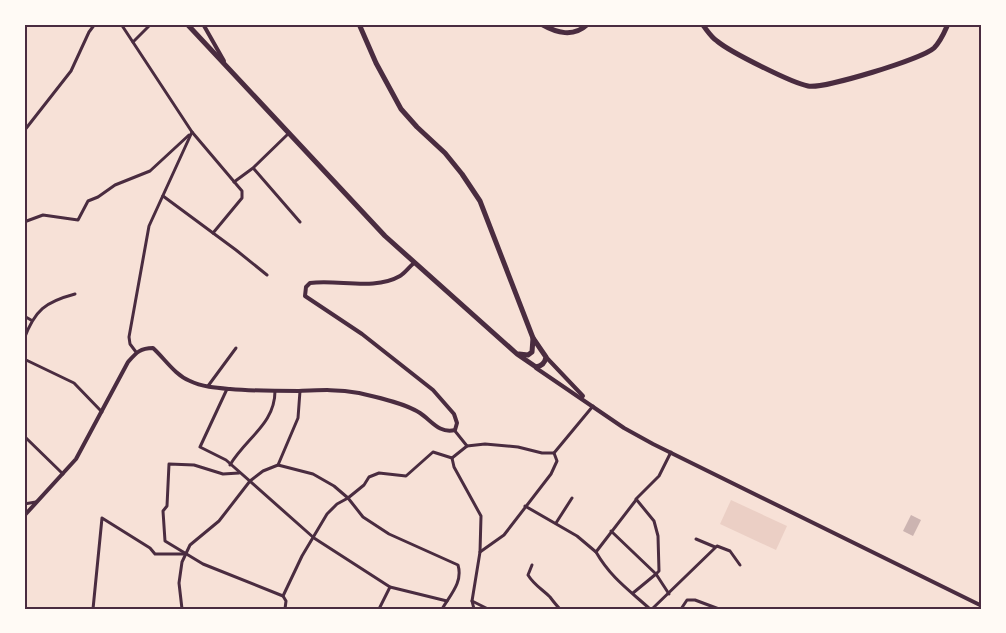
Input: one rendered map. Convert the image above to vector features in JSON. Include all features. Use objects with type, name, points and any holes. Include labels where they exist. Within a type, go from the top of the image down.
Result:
[{"type":"highway","points":[[187,24],[385,236],[517,354],[536,367],[542,366],[546,357],[533,338],[480,201],[445,153],[401,109],[376,63],[359,24]]},
{"type":"highway","points":[[541,24],[566,33],[579,31],[588,24]]},
{"type":"highway","points":[[702,24],[713,38],[730,50],[790,80],[812,86],[829,84],[925,54],[940,41],[948,24]]},
{"type":"highway","points":[[517,354],[528,355],[532,351],[533,338]]},
{"type":"street","points":[[24,131],[71,71],[95,24]]},
{"type":"street","points":[[121,24],[192,132],[242,191],[242,198],[213,233]]},
{"type":"street","points":[[133,42],[151,24]]},
{"type":"street","points":[[202,24],[226,64]]},
{"type":"street","points":[[136,352],[130,344],[129,337],[149,226],[192,132]]},
{"type":"street","points":[[24,222],[42,215],[78,220],[88,201],[115,185],[150,171],[192,132]]},
{"type":"street","points":[[234,182],[253,168],[289,134]]},
{"type":"street","points":[[253,168],[300,222]]},
{"type":"street","points":[[163,196],[267,275]]},
{"type":"street","points":[[414,263],[400,276],[387,280],[367,283],[310,283],[306,287],[305,296],[362,334],[433,390],[454,414],[457,423],[455,430]]},
{"type":"street","points":[[24,339],[31,321],[45,305],[75,294]]},
{"type":"street","points":[[24,316],[31,321]]},
{"type":"street","points":[[24,516],[76,459],[128,362],[136,352],[143,348],[153,348],[178,375],[191,382],[227,389],[300,391],[338,389],[371,396],[418,412],[440,429],[448,432],[455,430]]},
{"type":"street","points":[[208,386],[236,348]]},
{"type":"street","points":[[546,357],[588,401],[624,428],[982,606]]},
{"type":"street","points":[[24,359],[74,383],[102,412]]},
{"type":"street","points":[[536,367],[588,401]]},
{"type":"street","points":[[227,389],[200,447],[226,460],[314,538],[390,587],[447,601]]},
{"type":"street","points":[[231,465],[238,452],[268,419],[275,403],[275,391]]},
{"type":"street","points":[[278,465],[298,418],[300,391]]},
{"type":"street","points":[[452,458],[466,446],[485,444],[554,453],[594,406]]},
{"type":"street","points":[[455,430],[466,446]]},
{"type":"street","points":[[24,436],[63,474]]},
{"type":"street","points":[[283,596],[302,556],[327,514],[364,485],[369,477],[379,473],[406,477],[433,452],[452,458]]},
{"type":"street","points":[[596,552],[636,499],[659,476],[671,452]]},
{"type":"street","points":[[480,552],[504,535],[551,474],[557,461],[554,453]]},
{"type":"street","points":[[452,458],[481,516],[480,552],[472,602],[474,609]]},
{"type":"street","points":[[239,473],[223,474],[194,465],[169,464],[167,506],[163,511],[165,541],[212,567],[283,596],[286,601],[285,609]]},
{"type":"street","points":[[182,609],[179,583],[185,554],[190,546],[219,521],[250,481],[263,471],[278,465],[313,474],[334,486],[348,498],[363,517],[388,534],[458,565],[461,573],[457,585],[442,609]]},
{"type":"street","points":[[556,523],[572,498]]},
{"type":"street","points":[[633,593],[659,571],[658,536],[654,520],[636,499]]},
{"type":"street","points":[[24,504],[36,502]]},
{"type":"street","points":[[525,506],[556,523],[596,552],[606,569],[651,609],[715,547]]},
{"type":"street","points":[[93,609],[102,518],[150,548],[155,554],[185,554]]},
{"type":"street","points":[[611,531],[656,574],[669,594]]},
{"type":"street","points":[[696,539],[730,551],[741,565]]},
{"type":"street","points":[[532,566],[528,574],[530,578],[558,608]]},
{"type":"street","points":[[379,609],[390,587]]},
{"type":"street","points":[[681,609],[687,600],[695,600],[719,609]]},
{"type":"street","points":[[472,602],[488,609]]},
{"type":"shaded area","points":[[731,500],[787,526],[776,550],[720,524]]},
{"type":"building","points":[[911,515],[921,520],[913,536],[903,531]]}]
